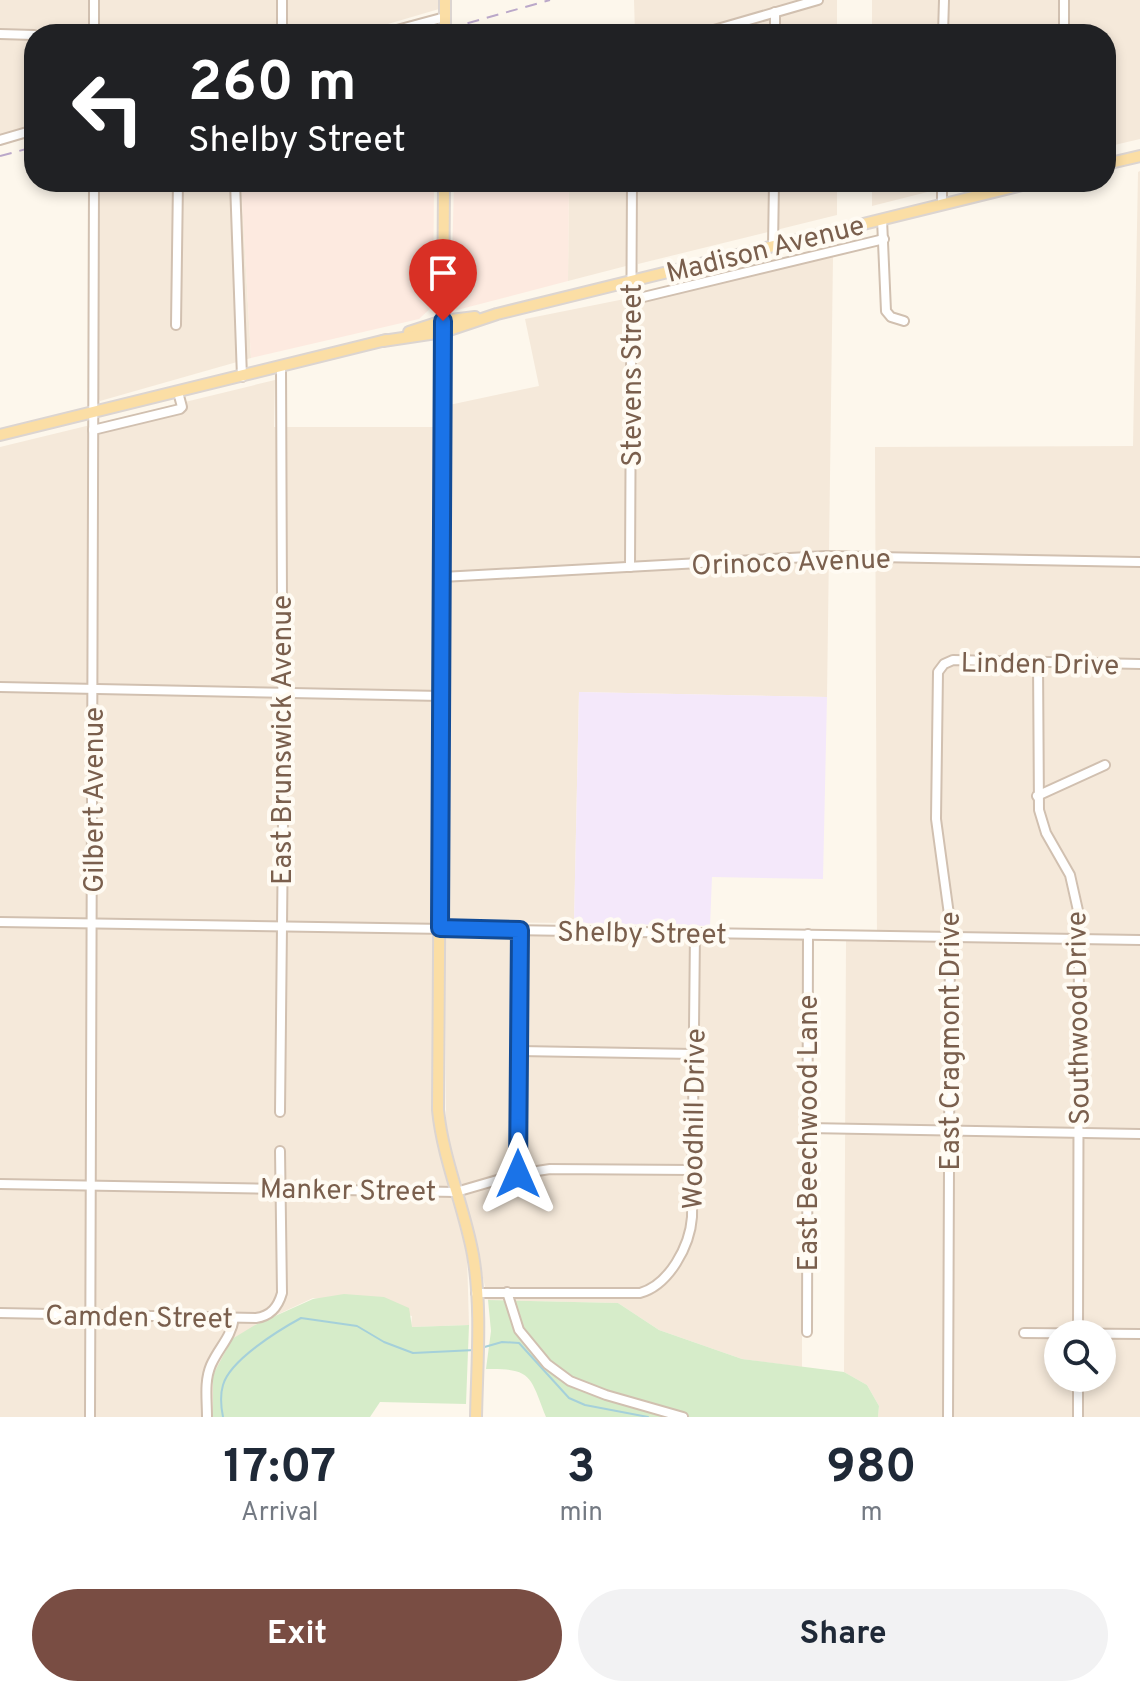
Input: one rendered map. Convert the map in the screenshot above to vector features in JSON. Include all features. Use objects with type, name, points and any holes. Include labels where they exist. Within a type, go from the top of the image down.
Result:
[{"type":"main road","points":[[445,0],[445,24]]},
{"type":"main road","points":[[1116,162],[1140,156]]},
{"type":"main road","points":[[444,192],[438,1110],[443,1144],[471,1246],[476,1293],[476,1417]]},
{"type":"main road","name":"Madison Avenue","points":[[0,435],[994,192]]},
{"type":"street","points":[[94,0],[94,24]]},
{"type":"street","points":[[282,0],[282,24]]},
{"type":"street","points":[[734,24],[818,0]]},
{"type":"street","points":[[943,24],[944,0]]},
{"type":"street","points":[[1064,0],[1064,24]]},
{"type":"street","points":[[775,12],[775,24]]},
{"type":"street","points":[[419,24],[445,17]]},
{"type":"street","points":[[0,34],[24,35]]},
{"type":"street","points":[[0,140],[24,133]]},
{"type":"street","name":"Gilbert Avenue","points":[[90,1417],[94,192]]},
{"type":"street","points":[[176,325],[178,192]]},
{"type":"street","points":[[235,192],[242,377]]},
{"type":"street","name":"Stevens Street","points":[[630,567],[632,192]]},
{"type":"street","points":[[773,246],[774,192]]},
{"type":"street","points":[[942,192],[942,205]]},
{"type":"street","points":[[882,219],[886,311],[891,317],[904,321]]},
{"type":"street","points":[[824,234],[824,253]]},
{"type":"street","name":"Madison Avenue","points":[[631,300],[884,239]]},
{"type":"street","name":"East Brunswick Avenue","points":[[280,1112],[281,367]]},
{"type":"street","points":[[93,430],[180,409],[178,392]]},
{"type":"street","name":"Orinoco Avenue","points":[[442,577],[826,556],[1140,562]]},
{"type":"street","name":"Linden Drive","points":[[941,666],[953,660],[1140,664]]},
{"type":"street","name":"Southwood Drive","points":[[1038,662],[1037,796],[1046,833],[1073,883],[1079,915],[1078,1320]]},
{"type":"street","name":"East Cragmont Drive","points":[[941,666],[937,675],[936,804],[948,898],[949,937],[948,1417]]},
{"type":"street","points":[[0,687],[441,696]]},
{"type":"street","points":[[1037,796],[1105,765]]},
{"type":"street","name":"Shelby Street","points":[[0,922],[1140,940]]},
{"type":"street","points":[[518,1174],[520,930]]},
{"type":"street","name":"Woodhill Drive","points":[[507,1292],[630,1294],[649,1291],[662,1281],[690,1235],[695,932]]},
{"type":"street","name":"East Beechwood Lane","points":[[807,1332],[808,934]]},
{"type":"street","points":[[519,1051],[694,1054]]},
{"type":"street","points":[[807,1128],[1140,1134]]},
{"type":"street","points":[[280,1151],[280,1188]]},
{"type":"street","name":"Manker Street","points":[[0,1184],[456,1192],[518,1174],[574,1168],[693,1170]]},
{"type":"street","name":"Camden Street","points":[[0,1313],[261,1317],[275,1308],[282,1293],[280,1188]]},
{"type":"street","points":[[476,1293],[507,1292],[519,1330],[547,1364],[570,1381],[606,1395],[683,1417]]},
{"type":"street","points":[[207,1417],[206,1378],[227,1342],[234,1318]]},
{"type":"street","points":[[1024,1333],[1044,1333]]},
{"type":"street","points":[[1116,1334],[1140,1334]]},
{"type":"street","points":[[1078,1392],[1078,1417]]},
{"type":"shaded area","points":[[0,0],[439,0],[439,9],[388,24],[24,24],[24,131],[0,138]]},
{"type":"shaded area","points":[[634,0],[837,0],[837,24],[635,24]]},
{"type":"shaded area","points":[[872,0],[1140,0],[1140,139],[1116,145],[1116,24],[872,24]]},
{"type":"shaded area","points":[[1140,171],[1140,1417],[878,1417],[879,1406],[867,1385],[844,1372],[846,940],[877,942],[875,447],[1133,446]]},
{"type":"shaded area","points":[[99,192],[242,192],[251,358],[100,401],[97,396]]},
{"type":"shaded area","points":[[242,192],[434,192],[433,306],[419,319],[251,358]]},
{"type":"shaded area","points":[[454,192],[569,192],[568,281],[457,310],[451,304]]},
{"type":"shaded area","points":[[569,192],[628,192],[626,266],[568,281]]},
{"type":"shaded area","points":[[637,192],[837,192],[837,215],[638,264]]},
{"type":"shaded area","points":[[872,192],[927,192],[872,206]]},
{"type":"shaded area","points":[[833,257],[827,697],[579,692],[574,923],[448,922],[449,405],[539,386],[525,319]]},
{"type":"shaded area","points":[[275,380],[274,427],[436,427],[434,1114],[467,1256],[469,1325],[411,1327],[412,1316],[313,1298],[255,1325],[213,1375],[213,1417],[0,1417],[0,447]]},
{"type":"shaded area","points":[[579,692],[827,697],[823,879],[712,877],[710,926],[574,923]]},
{"type":"shaded area","points":[[445,934],[802,940],[802,1367],[742,1359],[659,1330],[618,1303],[488,1300],[465,1198],[446,1132]]},
{"type":"green space","points":[[344,1294],[384,1297],[409,1308],[412,1327],[469,1325],[466,1404],[380,1402],[370,1417],[213,1417],[213,1375],[232,1339],[313,1299]]},
{"type":"green space","points":[[488,1300],[618,1303],[659,1330],[742,1359],[844,1372],[867,1385],[879,1406],[878,1417],[546,1417],[527,1377],[513,1370],[486,1369],[491,1331]]},
{"type":"waterway","points":[[223,1417],[222,1389],[227,1375],[256,1347],[301,1318],[357,1326],[384,1342],[413,1353],[475,1350]]},
{"type":"waterway","points":[[481,1348],[502,1342],[519,1343],[569,1398],[585,1405],[648,1417]]},
{"type":"railway","points":[[465,24],[550,0]]},
{"type":"railway","points":[[0,156],[24,150]]},
{"type":"route","points":[[443,321],[440,928],[520,930],[518,1174]]}]
